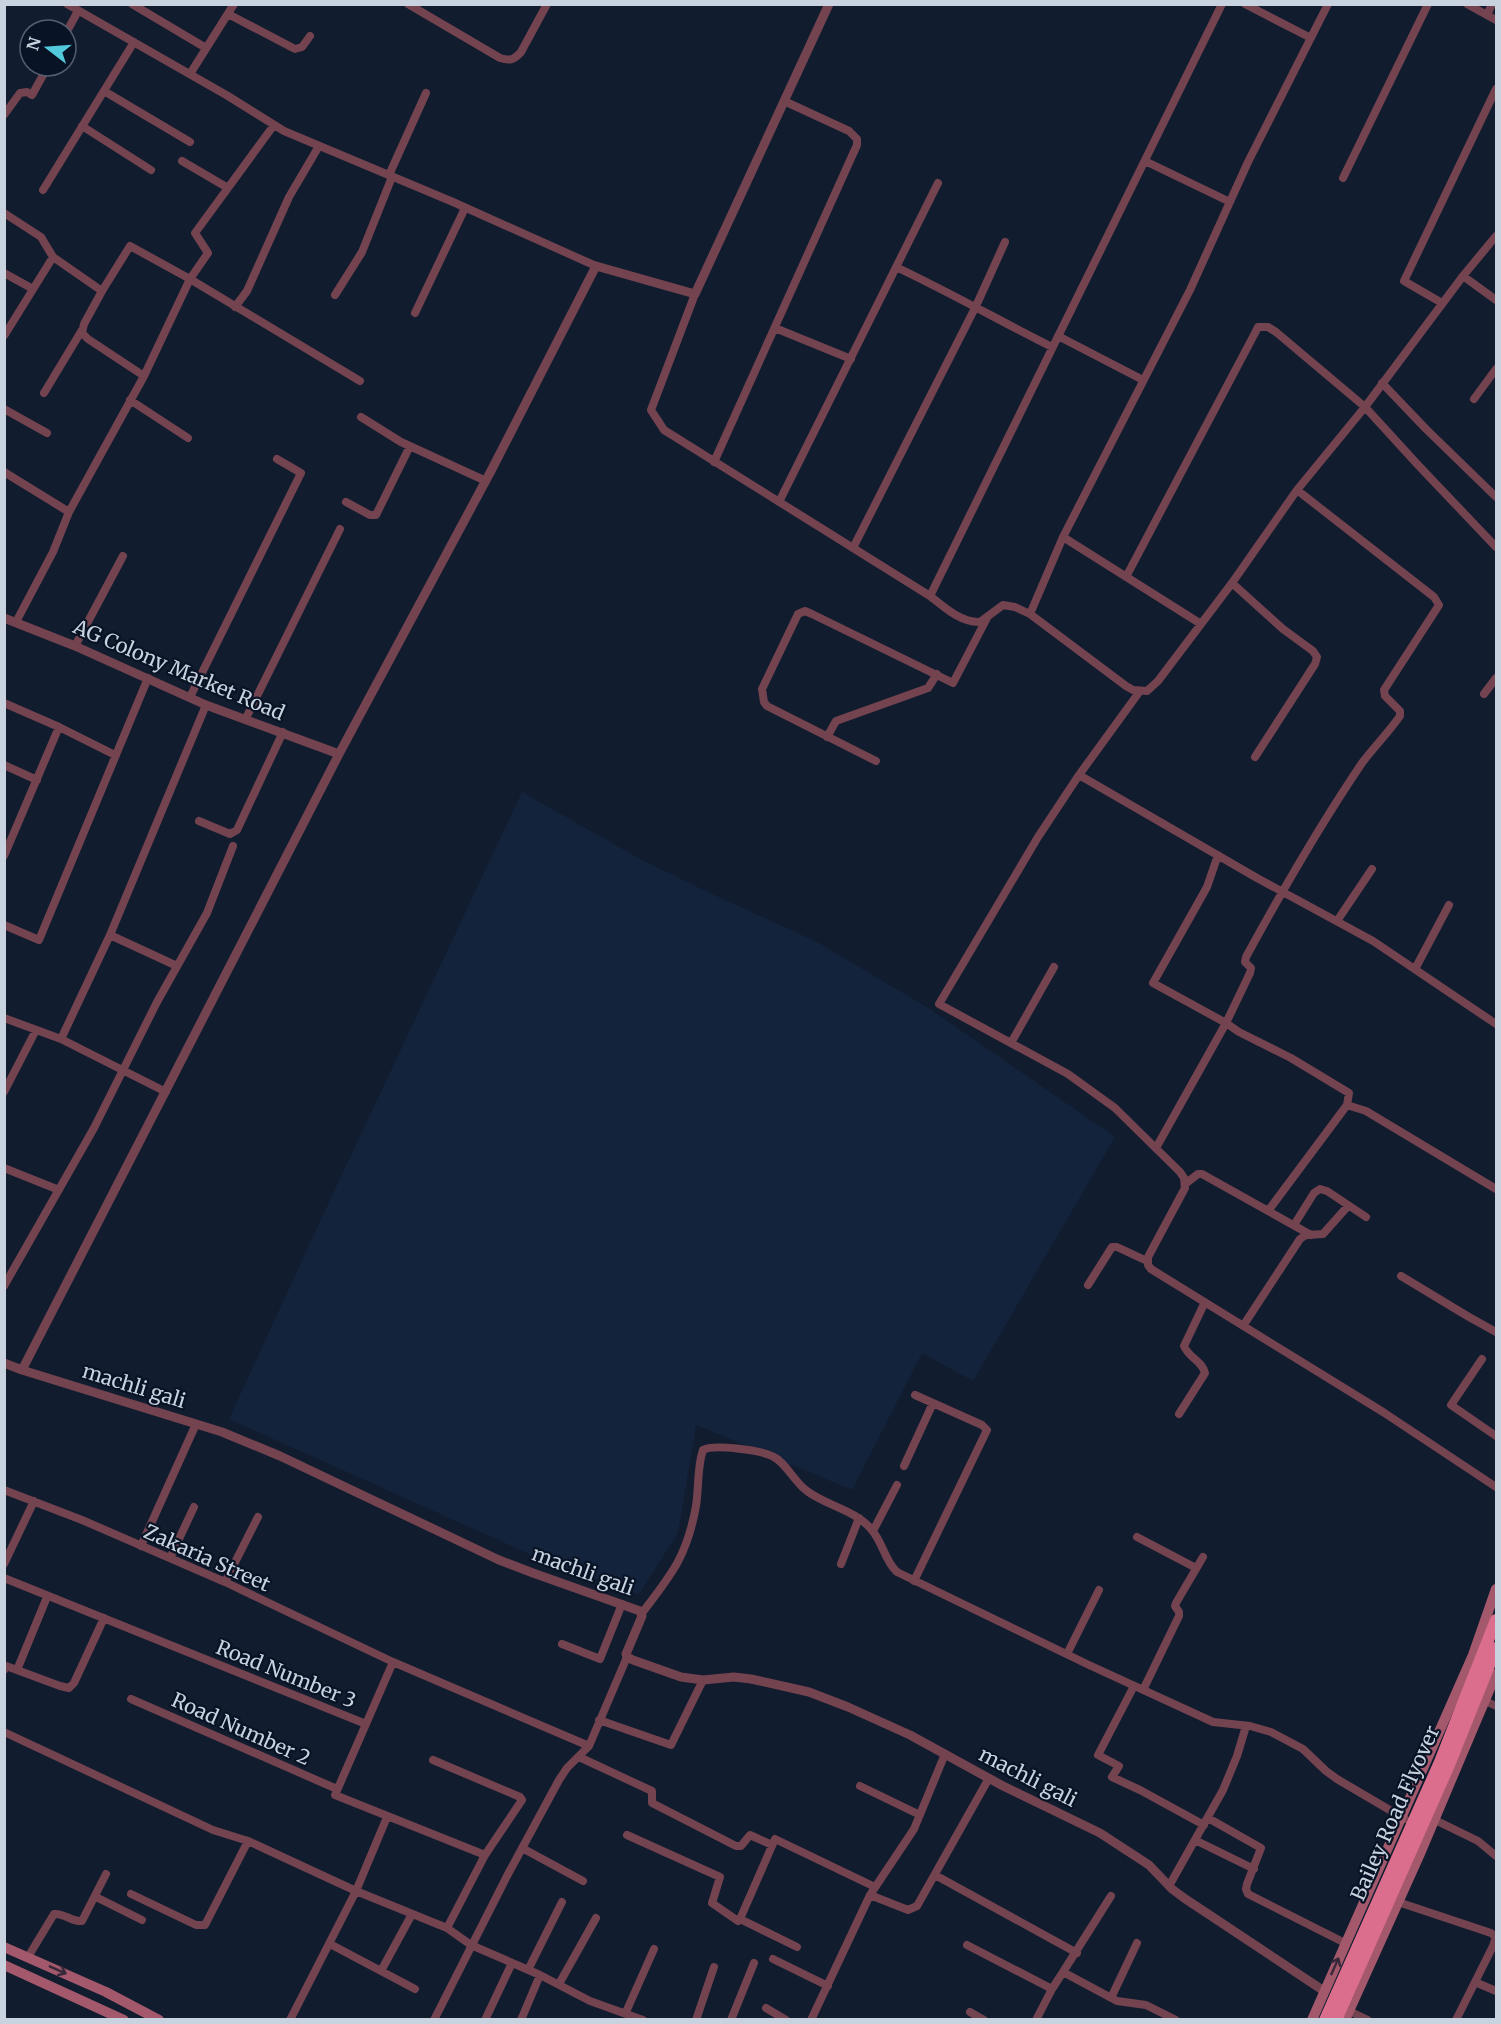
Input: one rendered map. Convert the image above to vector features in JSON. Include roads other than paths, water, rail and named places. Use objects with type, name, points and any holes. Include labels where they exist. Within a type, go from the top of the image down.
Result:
[{"type":"highway","name":"Bailey Road Flyover","points":[[1325,2019],[1440,1762],[1497,1620]]},
{"type":"highway","name":"Bailey Road Flyover","points":[[1336,2019],[1449,1765],[1497,1648]]},
{"type":"main road","points":[[1312,2019],[1473,1655],[1497,1589]]},
{"type":"main road","points":[[1318,2007],[1346,2016],[1429,1832],[1491,1703],[1497,1674]]},
{"type":"main road","points":[[4,1947],[106,1992],[138,2015],[159,2019]]},
{"type":"main road","points":[[4,1965],[124,2019]]},
{"type":"street","points":[[67,4],[190,74],[284,132],[596,266],[695,294]]},
{"type":"street","points":[[132,4],[206,48]]},
{"type":"street","points":[[190,74],[234,4]]},
{"type":"street","points":[[408,4],[500,58],[511,60],[521,52],[547,4]]},
{"type":"street","points":[[829,4],[695,294],[651,410],[664,430],[930,596],[952,613],[967,621],[980,622],[1003,605],[1008,605],[1030,614],[1126,687],[1140,692],[1147,691],[1158,681],[1232,583],[1297,490],[1365,406],[1463,276],[1497,236]]},
{"type":"street","points":[[930,596],[1222,4]]},
{"type":"street","points":[[1245,4],[1311,38]]},
{"type":"street","points":[[1030,614],[1062,537],[1190,290],[1248,162],[1328,4]]},
{"type":"street","points":[[1343,178],[1428,4]]},
{"type":"street","points":[[1467,4],[1497,20]]},
{"type":"street","points":[[1487,15],[1492,4]]},
{"type":"street","points":[[74,18],[78,11]]},
{"type":"street","points":[[228,14],[295,49],[302,47],[310,36]]},
{"type":"street","points":[[43,190],[134,42]]},
{"type":"street","points":[[4,115],[20,93],[27,92],[32,95],[41,78]]},
{"type":"street","points":[[1442,303],[1404,281],[1497,90]]},
{"type":"street","points":[[104,91],[190,142]]},
{"type":"street","points":[[335,295],[362,252],[390,176],[426,93]]},
{"type":"street","points":[[714,462],[857,145],[857,139],[849,131],[784,101]]},
{"type":"street","points":[[16,622],[53,552],[69,512],[144,376],[190,279],[208,253],[195,233],[274,125]]},
{"type":"street","points":[[82,126],[151,170]]},
{"type":"street","points":[[236,307],[247,291],[289,196],[319,146]]},
{"type":"street","points":[[182,161],[228,188]]},
{"type":"street","points":[[1145,161],[1230,202]]},
{"type":"street","points":[[779,502],[938,183]]},
{"type":"street","points":[[415,313],[465,208]]},
{"type":"street","points":[[4,213],[41,237],[53,257],[102,291]]},
{"type":"street","points":[[853,548],[976,306],[1005,242]]},
{"type":"street","points":[[44,393],[130,246],[190,279],[360,381]]},
{"type":"street","points":[[4,336],[53,257]]},
{"type":"street","points":[[22,1370],[339,754],[486,481],[596,266]]},
{"type":"street","points":[[896,267],[976,306],[1052,347]]},
{"type":"street","points":[[4,273],[33,289]]},
{"type":"street","points":[[1463,276],[1497,300]]},
{"type":"street","points":[[1126,577],[1258,327],[1268,327],[1276,332],[1365,406],[1497,547]]},
{"type":"street","points":[[775,328],[851,359]]},
{"type":"street","points":[[82,330],[88,339],[144,376]]},
{"type":"street","points":[[1058,336],[1143,380]]},
{"type":"street","points":[[1474,399],[1497,369]]},
{"type":"street","points":[[1382,383],[1497,497]]},
{"type":"street","points":[[130,400],[188,438]]},
{"type":"street","points":[[4,409],[47,433]]},
{"type":"street","points":[[361,417],[393,438],[486,481]]},
{"type":"street","points":[[346,502],[370,515],[376,515],[410,446]]},
{"type":"street","points":[[190,698],[301,473],[277,459]]},
{"type":"street","points":[[4,472],[69,512]]},
{"type":"street","points":[[1156,1148],[1226,1023],[1251,971],[1245,962],[1246,957],[1281,891],[1360,766],[1400,717],[1400,711],[1385,696],[1384,690],[1439,604],[1434,597],[1297,490]]},
{"type":"street","points":[[246,718],[340,529]]},
{"type":"street","points":[[1062,537],[1201,624]]},
{"type":"street","points":[[75,646],[123,556]]},
{"type":"street","points":[[1232,583],[1283,629],[1313,651],[1317,657],[1315,664],[1256,756]]},
{"type":"street","points":[[876,761],[767,706],[762,689],[801,612],[812,614],[953,683],[987,618]]},
{"type":"street","name":"AG Colony Market Road","points":[[4,618],[75,646],[206,705],[339,754]]},
{"type":"street","points":[[827,737],[836,721],[928,688],[937,674]]},
{"type":"street","points":[[4,925],[39,940],[148,678]]},
{"type":"street","points":[[1484,694],[1497,678]]},
{"type":"street","points":[[1140,692],[1079,775],[1038,837],[939,1004],[1068,1074],[1115,1107],[1180,1172],[1185,1184]]},
{"type":"street","points":[[4,703],[116,755]]},
{"type":"street","points":[[61,1039],[110,935],[206,705]]},
{"type":"street","points":[[4,856],[7,843],[59,727]]},
{"type":"street","points":[[199,821],[230,834],[237,830],[282,732]]},
{"type":"street","points":[[4,765],[37,780]]},
{"type":"street","points":[[1079,775],[1372,941],[1497,1024]]},
{"type":"street","points":[[4,1286],[94,1128],[177,966],[207,913],[233,846]]},
{"type":"street","points":[[1218,855],[1207,887],[1153,983],[1239,1032],[1304,1065],[1350,1096],[1347,1104],[1268,1211]]},
{"type":"street","points":[[1336,921],[1372,869]]},
{"type":"street","points":[[1415,969],[1449,905]]},
{"type":"street","points":[[110,935],[177,966]]},
{"type":"street","points":[[1011,1043],[1054,967]]},
{"type":"street","points":[[4,1018],[61,1039],[166,1092]]},
{"type":"street","points":[[4,1092],[36,1030]]},
{"type":"street","points":[[1347,1104],[1366,1111],[1497,1189]]},
{"type":"street","points":[[4,1168],[59,1190]]},
{"type":"street","points":[[1147,1261],[1185,1184],[1198,1174],[1202,1174],[1312,1235]]},
{"type":"street","points":[[1294,1226],[1314,1193],[1320,1189],[1327,1191],[1366,1217]]},
{"type":"street","points":[[1243,1326],[1300,1239],[1303,1236],[1321,1235],[1327,1231],[1348,1206]]},
{"type":"street","points":[[1088,1285],[1112,1247],[1118,1247],[1147,1261],[1151,1269],[1383,1412],[1497,1486]]},
{"type":"street","points":[[1401,1275],[1497,1332]]},
{"type":"street","points":[[1179,1414],[1205,1373],[1204,1368],[1186,1351],[1184,1346],[1205,1302]]},
{"type":"street","points":[[1482,1359],[1451,1405],[1497,1436]]},
{"type":"street","name":"machli gali","points":[[6,1366],[222,1432],[280,1456],[499,1560],[642,1613],[627,1649],[627,1657],[681,1677],[703,1680],[734,1677],[751,1679],[809,1692],[848,1707],[1100,1833],[1149,1864],[1169,1886],[1184,1898],[1324,1991]]},
{"type":"street","points":[[914,1581],[987,1430],[982,1425],[915,1395]]},
{"type":"street","points":[[904,1466],[933,1403]]},
{"type":"street","points":[[141,1546],[196,1424]]},
{"type":"street","points":[[642,1613],[679,1563],[686,1547],[692,1528],[702,1453],[706,1448],[758,1452],[773,1456],[809,1493],[859,1518],[873,1531],[891,1567],[914,1581],[1213,1722],[1271,1732],[1292,1742],[1337,1779],[1429,1832]]},
{"type":"street","points":[[873,1531],[897,1485]]},
{"type":"street","name":"Zakaria Street","points":[[4,1490],[225,1582],[393,1662],[589,1746]]},
{"type":"street","points":[[4,1564],[34,1501]]},
{"type":"street","points":[[170,1558],[194,1507]]},
{"type":"street","points":[[225,1582],[258,1517]]},
{"type":"street","points":[[841,1564],[859,1518]]},
{"type":"street","points":[[1137,1537],[1196,1568]]},
{"type":"street","points":[[1143,1690],[1179,1616],[1175,1605],[1203,1557]]},
{"type":"street","name":"Road Number 3","points":[[4,1578],[366,1724],[337,1789]]},
{"type":"street","points":[[1066,1654],[1100,1590]]},
{"type":"street","points":[[17,1670],[47,1597]]},
{"type":"street","points":[[562,1644],[600,1659],[622,1604]]},
{"type":"street","points":[[5,1667],[69,1688],[74,1683],[104,1618]]},
{"type":"street","points":[[434,2019],[559,1780],[567,1768],[589,1746],[627,1657]]},
{"type":"street","points":[[366,1724],[393,1662]]},
{"type":"street","points":[[599,1720],[671,1745],[703,1680]]},
{"type":"street","points":[[1134,1686],[1098,1755],[1119,1766],[1112,1778],[1259,1846],[1261,1851],[1246,1889],[1248,1894],[1345,1943]]},
{"type":"street","points":[[1457,1690],[1491,1703]]},
{"type":"street","name":"Road Number 2","points":[[131,1699],[337,1789]]},
{"type":"street","points":[[1169,1886],[1228,1780],[1246,1726]]},
{"type":"street","points":[[4,1732],[213,1830],[248,1841],[356,1891],[447,1928],[471,1945],[540,1975],[590,2001],[643,2019]]},
{"type":"street","points":[[811,2019],[870,1895],[914,1829],[945,1754]]},
{"type":"street","points":[[579,1756],[652,1791],[652,1803],[736,1846],[741,1846],[750,1835],[772,1845]]},
{"type":"street","points":[[433,1760],[521,1799],[521,1804],[485,1855],[447,1928]]},
{"type":"street","points":[[870,1895],[911,1910],[917,1906],[988,1778]]},
{"type":"street","points":[[860,1786],[920,1815]]},
{"type":"street","points":[[337,1789],[335,1795],[485,1855]]},
{"type":"street","points":[[290,2019],[356,1891],[387,1817]]},
{"type":"street","points":[[1435,1820],[1478,1841],[1497,1856]]},
{"type":"street","points":[[627,1835],[720,1877],[712,1903],[738,1921],[774,1840],[777,1839],[875,1887]]},
{"type":"street","points":[[1196,1840],[1254,1869]]},
{"type":"street","points":[[131,1894],[196,1925],[206,1925],[248,1841]]},
{"type":"street","points":[[522,1848],[583,1881]]},
{"type":"street","points":[[28,1957],[54,1914],[82,1921],[106,1874]]},
{"type":"street","points":[[934,1875],[1077,1953]]},
{"type":"street","points":[[1036,2019],[1052,1989],[1112,1896]]},
{"type":"street","points":[[96,1897],[142,1920]]},
{"type":"street","points":[[528,1970],[562,1902]]},
{"type":"street","points":[[1398,1902],[1494,1935],[1496,1940],[1494,1946],[1456,2019]]},
{"type":"street","points":[[381,1971],[412,1914]]},
{"type":"street","points":[[740,1916],[743,1922],[797,1947]]},
{"type":"street","points":[[559,1984],[596,1918]]},
{"type":"street","points":[[1111,1998],[1137,1943]]},
{"type":"street","points":[[330,1944],[415,1989]]},
{"type":"street","points":[[967,1945],[1052,1989]]},
{"type":"street","points":[[626,2013],[654,1948]]},
{"type":"street","points":[[773,1959],[828,1986]]},
{"type":"street","points":[[485,2019],[512,1963]]},
{"type":"street","points":[[731,2019],[754,1963]]},
{"type":"street","points":[[696,2019],[714,1967]]},
{"type":"street","points":[[1064,1972],[1111,1998],[1121,2002],[1146,2005],[1176,2019]]},
{"type":"street","points":[[521,2019],[540,1975]]},
{"type":"street","points":[[1475,1982],[1497,1991]]},
{"type":"street","points":[[766,2008],[786,2019]]},
{"type":"street","points":[[970,2012],[984,2019]]},
{"type":"street","points":[[1346,2016],[1368,2019]]}]
